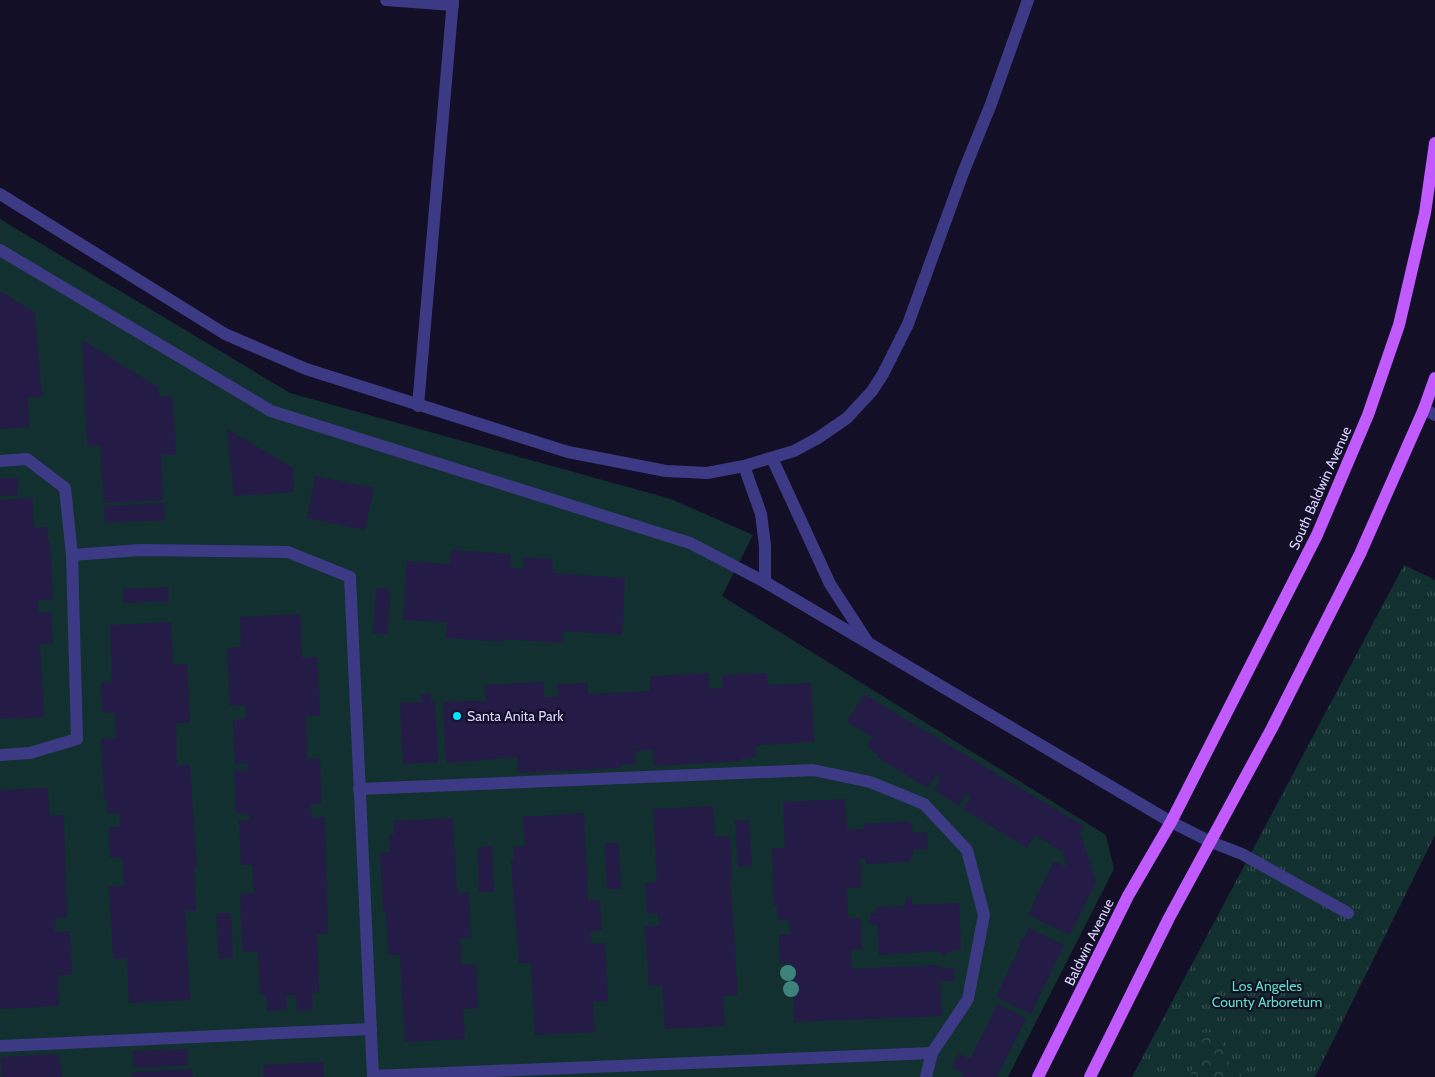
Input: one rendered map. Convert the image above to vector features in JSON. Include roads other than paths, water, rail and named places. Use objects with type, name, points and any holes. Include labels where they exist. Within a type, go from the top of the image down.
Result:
[{"type":"main road","name":"South Baldwin Avenue","points":[[1171,822],[1317,535],[1368,415],[1399,325],[1426,213],[1435,143]]},
{"type":"main road","points":[[1090,1077],[1169,918],[1272,728],[1360,554],[1430,412],[1435,378]]},
{"type":"main road","name":"Baldwin Avenue","points":[[1038,1077],[1128,896],[1171,822]]},
{"type":"street","points":[[386,0],[453,2],[418,406]]},
{"type":"street","points":[[0,194],[225,334],[306,369],[568,452],[625,465],[666,471],[707,473],[772,458],[794,451],[818,438],[847,418],[872,390],[883,374],[908,324],[1028,0]]},
{"type":"street","points":[[0,250],[271,411],[690,543],[765,582],[1171,822],[1211,842],[1242,854],[1348,913]]},
{"type":"street","points":[[772,458],[830,584],[870,645]]},
{"type":"street","points":[[0,461],[27,460],[64,488],[72,555],[77,739],[30,753],[0,755]]},
{"type":"street","points":[[744,466],[761,514],[765,546],[765,582]]},
{"type":"street","points":[[72,555],[140,550],[288,552],[350,577],[373,1076],[932,1053]]},
{"type":"street","points":[[359,789],[813,770],[870,782],[924,804],[967,850],[984,915],[968,999],[932,1053],[926,1077]]},
{"type":"street","points":[[0,1046],[371,1029]]},
{"type":"place","name":"Santa Anita Park","points":[[457,716]]},
{"type":"park label","name":"Los Angeles County Arboretum","points":[[1267,994]]}]
